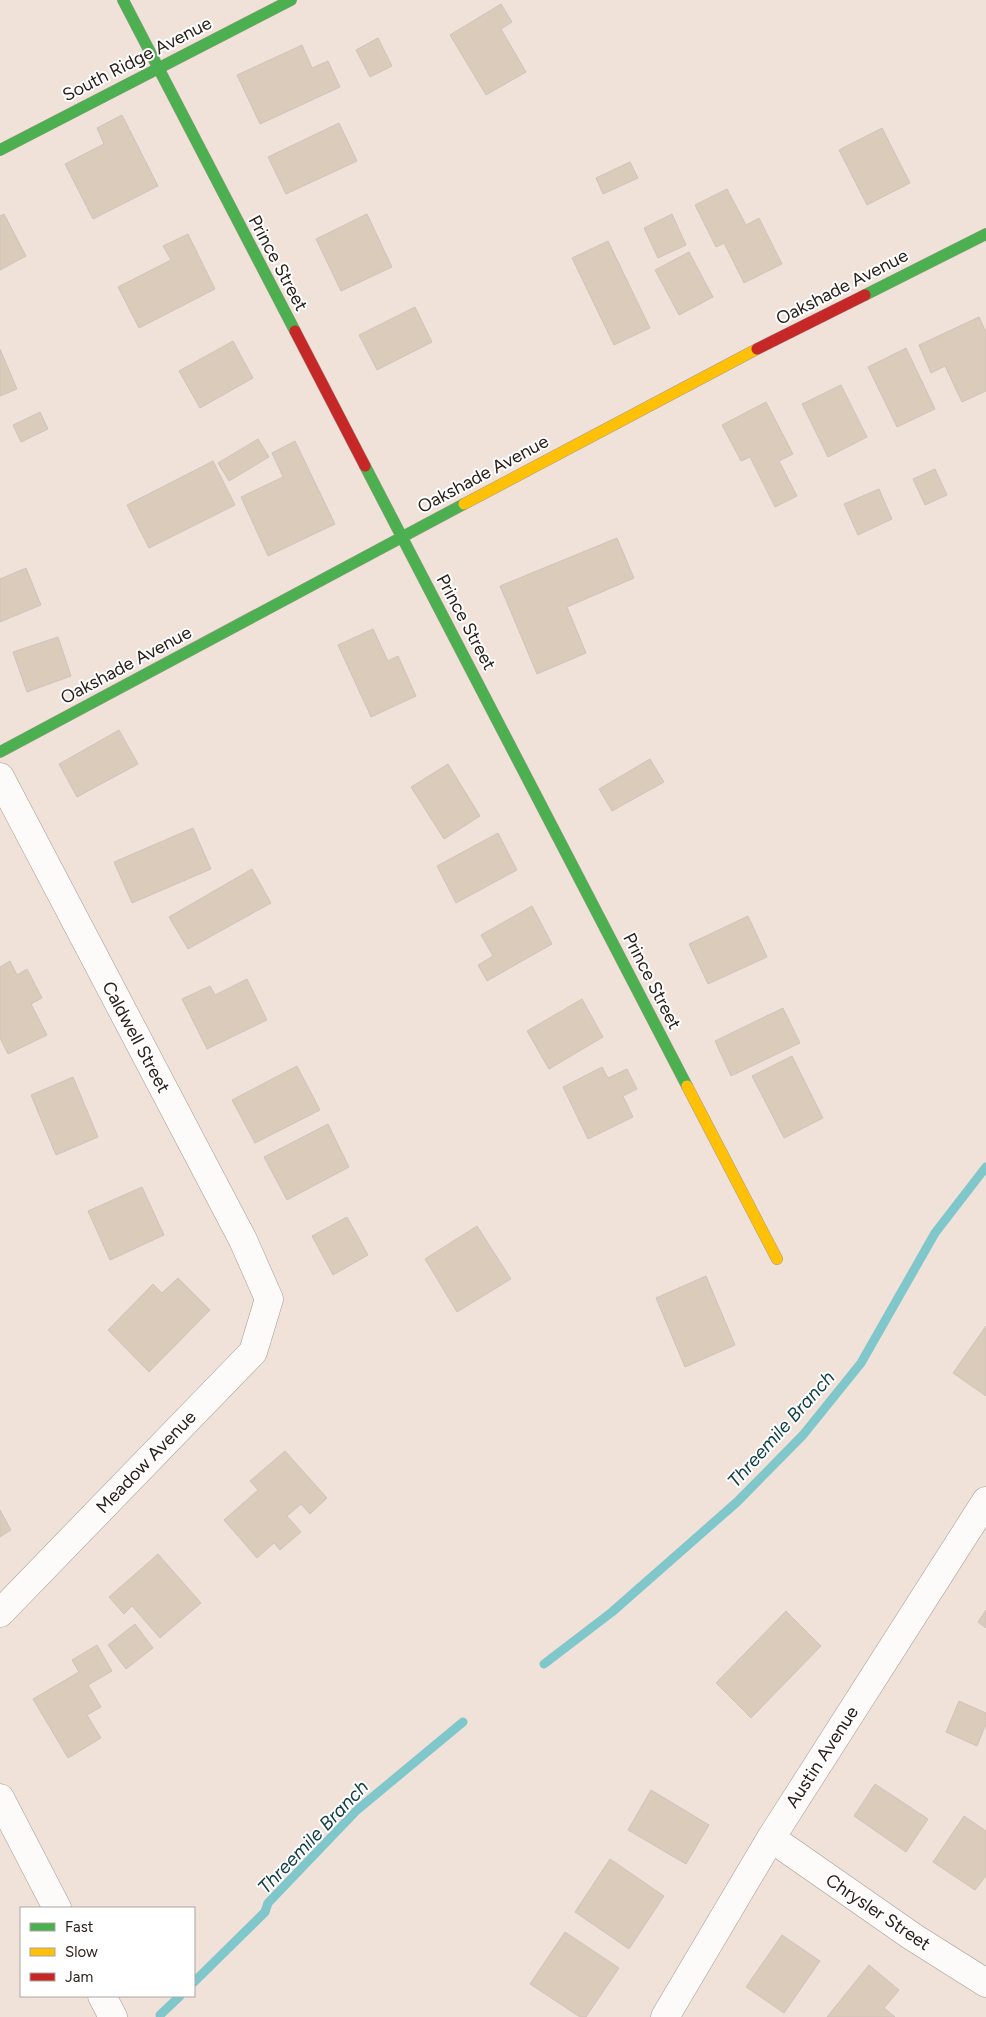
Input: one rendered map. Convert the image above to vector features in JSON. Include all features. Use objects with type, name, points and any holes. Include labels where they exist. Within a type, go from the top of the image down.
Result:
[{"type":"street","name":"Prince Street","points":[[123,0],[778,1260]]},
{"type":"street","name":"South Ridge Avenue","points":[[0,150],[291,0]]},
{"type":"street","name":"Oakshade Avenue","points":[[0,752],[715,370],[986,234]]},
{"type":"street","name":"Caldwell Street","points":[[0,777],[243,1240],[269,1299]]},
{"type":"street","name":"Meadow Avenue","points":[[0,1613],[253,1352],[269,1299]]},
{"type":"street","name":"Austin Avenue","points":[[665,2017],[771,1838],[986,1502]]},
{"type":"street","points":[[0,1798],[56,1907]]},
{"type":"street","name":"Chrysler Street","points":[[771,1838],[913,1937],[986,1983]]},
{"type":"street","points":[[103,1997],[114,2017]]},
{"type":"building","points":[[501,4],[512,22],[501,29],[526,72],[486,95],[450,35]]},
{"type":"building","points":[[378,38],[392,66],[370,77],[356,50]]},
{"type":"building","points":[[302,45],[312,68],[328,61],[340,87],[260,124],[237,75]]},
{"type":"building","points":[[122,115],[158,186],[93,219],[65,164],[104,144],[97,128]]},
{"type":"building","points":[[339,123],[357,161],[286,194],[268,157]]},
{"type":"building","points":[[882,128],[910,183],[867,205],[839,150]]},
{"type":"building","points":[[630,162],[638,178],[603,194],[596,178]]},
{"type":"building","points":[[727,189],[746,225],[759,218],[782,264],[744,283],[724,243],[716,247],[695,205]]},
{"type":"building","points":[[4,214],[26,256],[0,270],[0,216]]},
{"type":"building","points":[[367,214],[392,267],[341,291],[316,239]]},
{"type":"building","points":[[672,214],[686,245],[658,258],[644,228]]},
{"type":"building","points":[[188,234],[215,289],[139,328],[118,287],[171,260],[163,246]]},
{"type":"building","points":[[608,241],[650,328],[614,345],[572,258]]},
{"type":"building","points":[[689,252],[713,297],[679,315],[655,270]]},
{"type":"building","points":[[415,307],[432,342],[377,370],[359,335]]},
{"type":"building","points":[[979,317],[986,332],[986,391],[962,402],[945,366],[931,373],[919,345]]},
{"type":"building","points":[[233,341],[253,378],[200,408],[179,371]]},
{"type":"building","points":[[906,348],[935,409],[897,427],[868,367]]},
{"type":"building","points":[[0,349],[17,389],[0,396]]},
{"type":"building","points":[[841,385],[867,437],[828,457],[802,404]]},
{"type":"building","points":[[766,402],[793,454],[779,461],[797,496],[775,507],[750,457],[741,461],[722,425]]},
{"type":"building","points":[[40,412],[48,429],[21,442],[13,425]]},
{"type":"building","points":[[258,439],[269,457],[229,481],[218,463]]},
{"type":"building","points":[[295,441],[335,524],[268,556],[241,497],[283,477],[272,453]]},
{"type":"building","points":[[213,461],[235,505],[149,548],[127,505]]},
{"type":"building","points":[[935,469],[947,495],[925,505],[913,479]]},
{"type":"building","points":[[879,489],[892,519],[858,535],[844,504]]},
{"type":"building","points":[[617,538],[634,578],[567,607],[586,653],[537,674],[500,586]]},
{"type":"building","points":[[26,568],[41,605],[0,622],[0,579]]},
{"type":"building","points":[[373,629],[388,661],[398,656],[416,696],[371,717],[338,645]]},
{"type":"building","points":[[58,637],[71,676],[27,692],[13,652]]},
{"type":"building","points":[[119,730],[138,764],[77,797],[59,764]]},
{"type":"building","points":[[650,759],[664,782],[612,811],[599,789]]},
{"type":"building","points":[[448,764],[480,816],[444,839],[411,787]]},
{"type":"building","points":[[193,828],[211,869],[132,903],[114,862]]},
{"type":"building","points":[[498,833],[517,870],[456,903],[437,866]]},
{"type":"building","points":[[252,869],[271,903],[188,949],[169,917]]},
{"type":"building","points":[[532,906],[552,944],[487,981],[478,965],[493,956],[481,935]]},
{"type":"building","points":[[748,916],[767,957],[708,984],[689,944]]},
{"type":"building","points":[[10,961],[17,975],[27,969],[42,998],[31,1004],[47,1035],[8,1054],[0,1038],[0,967]]},
{"type":"building","points":[[247,979],[267,1020],[207,1049],[182,999],[210,986],[215,995]]},
{"type":"building","points":[[582,999],[603,1037],[549,1069],[527,1031]]},
{"type":"building","points":[[783,1008],[800,1043],[731,1076],[715,1041]]},
{"type":"building","points":[[792,1056],[823,1118],[784,1138],[752,1076]]},
{"type":"building","points":[[297,1066],[320,1110],[255,1143],[232,1100]]},
{"type":"building","points":[[602,1067],[608,1078],[627,1069],[637,1089],[623,1096],[633,1117],[588,1139],[563,1087]]},
{"type":"building","points":[[73,1077],[98,1137],[56,1155],[31,1095]]},
{"type":"building","points":[[328,1124],[349,1167],[287,1200],[264,1157]]},
{"type":"building","points":[[142,1187],[164,1235],[110,1260],[88,1211]]},
{"type":"building","points":[[347,1217],[368,1255],[333,1275],[312,1236]]},
{"type":"building","points":[[477,1226],[511,1279],[457,1312],[425,1259]]},
{"type":"building","points":[[706,1276],[735,1345],[685,1367],[656,1298]]},
{"type":"building","points":[[178,1278],[210,1310],[149,1372],[108,1330],[153,1284],[162,1293]]},
{"type":"building","points":[[986,1326],[986,1396],[953,1373]]},
{"type":"building","points":[[285,1451],[327,1498],[310,1514],[301,1504],[287,1516],[301,1532],[280,1550],[274,1543],[257,1558],[224,1520],[258,1490],[250,1481]]},
{"type":"building","points":[[0,1510],[11,1530],[0,1537]]},
{"type":"building","points":[[158,1554],[201,1603],[160,1638],[132,1606],[124,1614],[109,1597]]},
{"type":"building","points":[[986,1610],[986,1628],[978,1622]]},
{"type":"building","points":[[786,1611],[821,1646],[751,1718],[716,1683]]},
{"type":"building","points":[[135,1624],[153,1648],[126,1669],[108,1645]]},
{"type":"building","points":[[97,1645],[112,1671],[88,1685],[101,1707],[87,1715],[101,1738],[68,1758],[33,1699],[79,1672],[72,1660]]},
{"type":"building","points":[[959,1701],[986,1713],[986,1724],[977,1746],[946,1732]]},
{"type":"building","points":[[875,1784],[928,1819],[906,1852],[854,1816]]},
{"type":"building","points":[[651,1790],[709,1825],[686,1864],[628,1830]]},
{"type":"building","points":[[964,1816],[986,1831],[986,1876],[975,1890],[933,1862]]},
{"type":"building","points":[[610,1859],[664,1896],[629,1949],[575,1912]]},
{"type":"building","points":[[565,1932],[619,1968],[586,2017],[580,2017],[530,1984]]},
{"type":"building","points":[[782,1935],[820,1961],[784,2013],[746,1987]]},
{"type":"building","points":[[869,1965],[899,1990],[884,2008],[895,2017],[827,2017]]},
{"type":"waterway","name":"Threemile Branch","points":[[544,1664],[612,1612],[737,1502],[803,1435],[861,1363],[935,1233],[986,1167]]},
{"type":"waterway","name":"Threemile Branch","points":[[195,1981],[265,1912],[268,1903],[357,1810],[463,1722]]},
{"type":"waterway","name":"Threemile Branch","points":[[160,2015],[179,1997]]},
{"type":"traffic: fast","points":[[123,0],[295,331]]},
{"type":"traffic: fast","points":[[0,150],[291,0]]},
{"type":"traffic: fast","points":[[865,295],[986,234]]},
{"type":"traffic: fast","points":[[365,466],[687,1086]]},
{"type":"traffic: fast","points":[[0,752],[464,504]]},
{"type":"traffic: slow","points":[[464,504],[757,349]]},
{"type":"traffic: slow","points":[[687,1086],[777,1259]]},
{"type":"traffic: jam","points":[[757,349],[865,295]]},
{"type":"traffic: jam","points":[[295,331],[365,466]]}]
